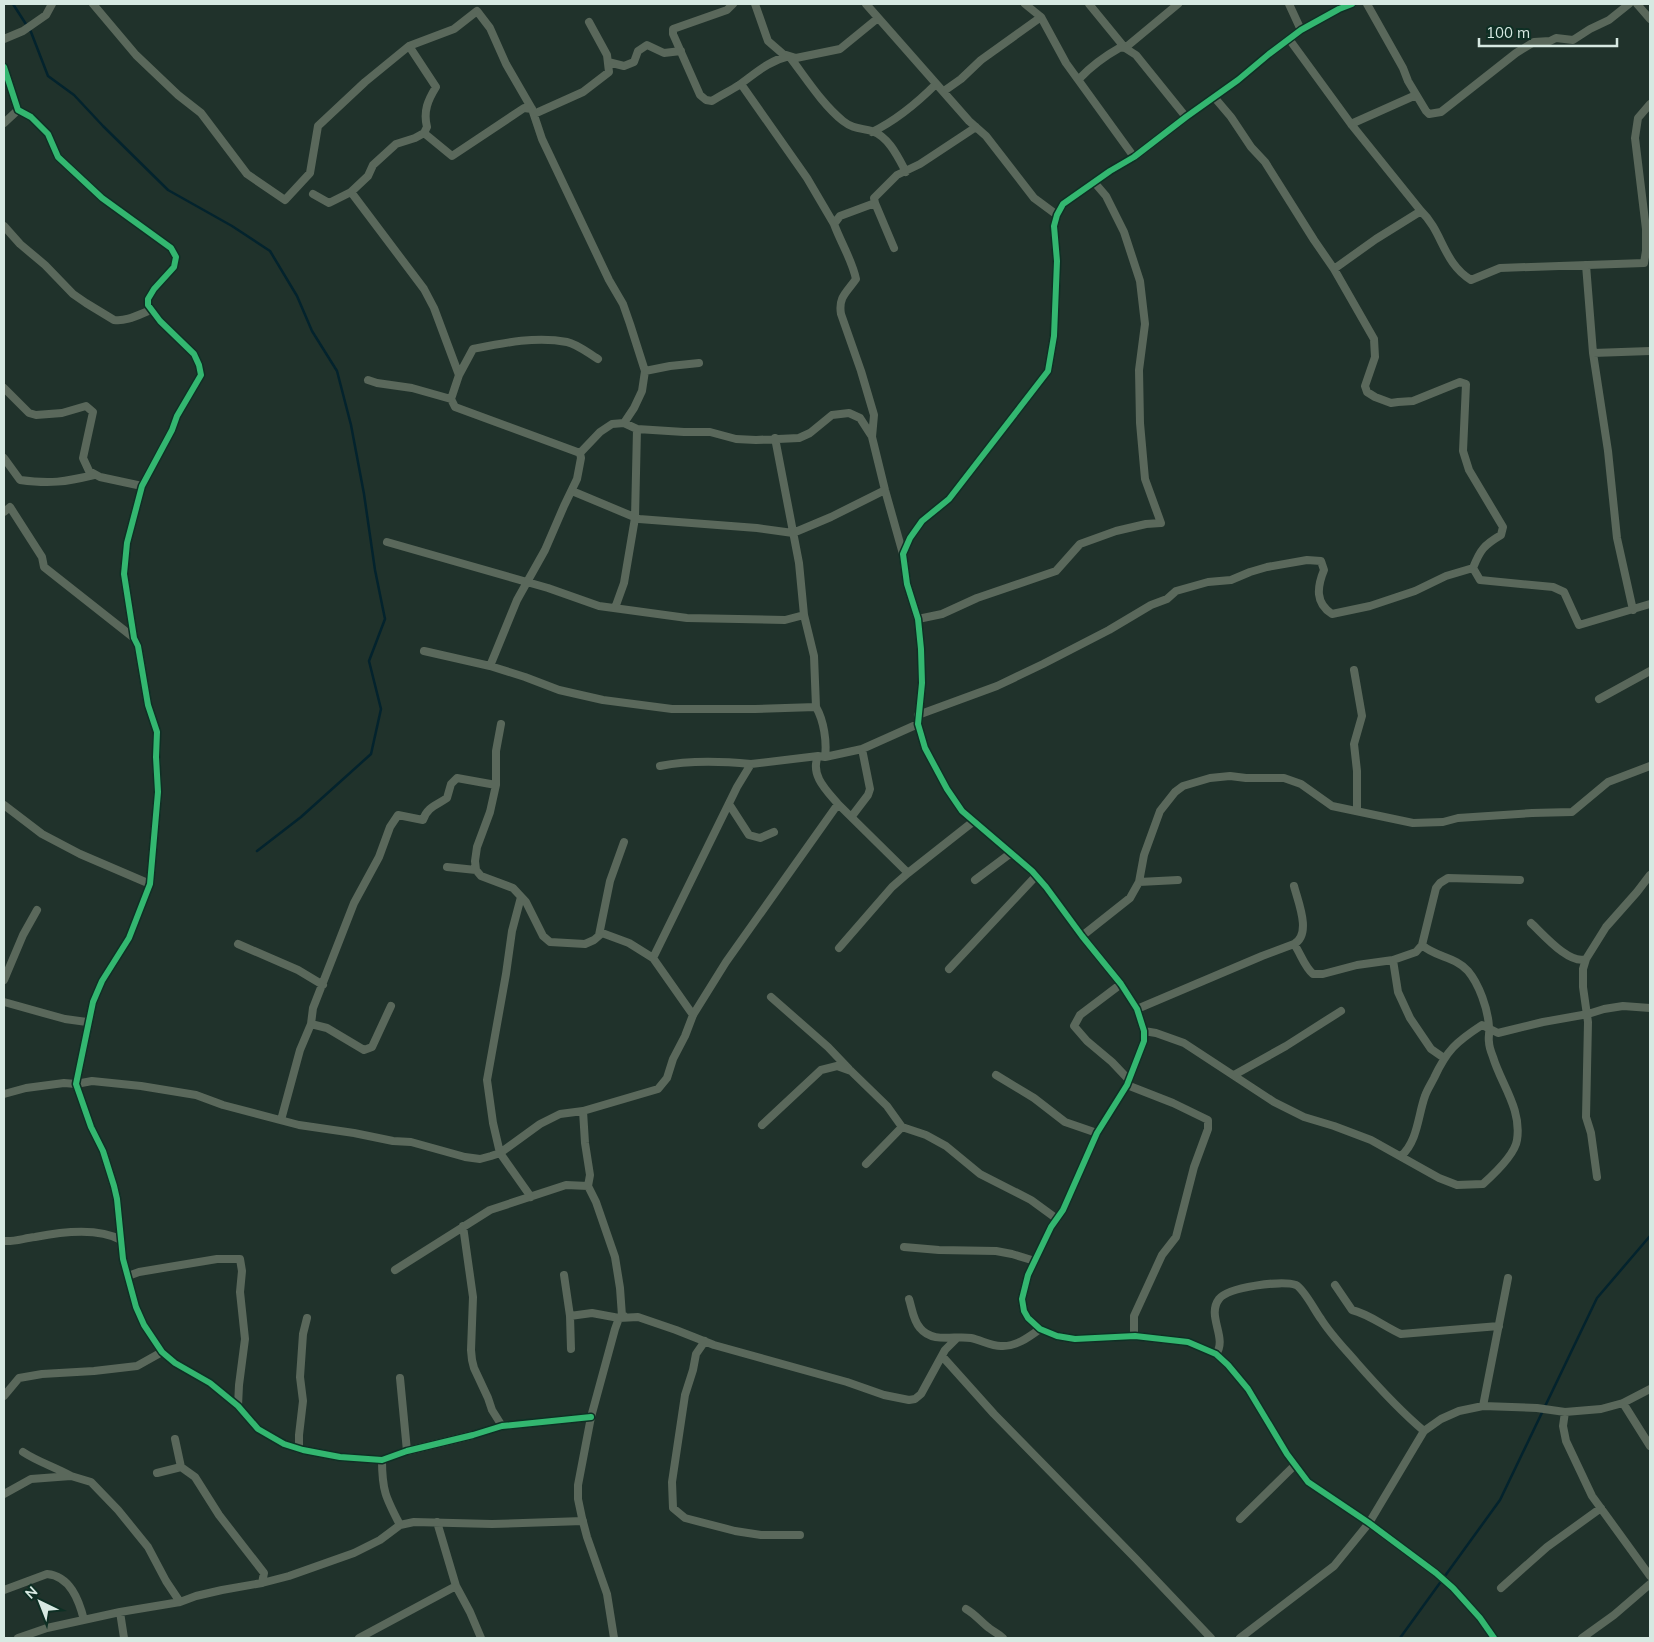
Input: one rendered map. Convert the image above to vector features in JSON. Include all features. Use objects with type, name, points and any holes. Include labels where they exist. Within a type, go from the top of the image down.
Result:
[{"type":"street","points":[[4,40],[23,31],[46,15],[52,4]]},
{"type":"street","points":[[93,4],[136,55],[178,95],[201,113],[246,174],[285,200],[310,173],[318,126],[365,82],[409,46],[454,29],[475,7],[490,28],[506,64],[533,112],[542,139],[609,280],[623,304],[645,371],[642,391],[624,423]]},
{"type":"street","points":[[733,4],[727,10],[673,30],[673,34],[700,95],[706,100],[712,101],[741,84],[765,65],[776,59],[789,56]]},
{"type":"street","points":[[755,4],[768,41],[783,54],[796,58],[840,50],[878,18]]},
{"type":"street","points":[[866,4],[936,84],[976,128],[986,136],[1034,198],[1057,215]]},
{"type":"street","points":[[1025,4],[1041,17],[1063,58],[1134,157]]},
{"type":"street","points":[[1090,4],[1125,48],[1136,55],[1186,116]]},
{"type":"street","points":[[1079,79],[1100,59],[1121,47],[1125,48],[1178,4]]},
{"type":"street","points":[[1289,4],[1301,30]]},
{"type":"street","points":[[903,554],[910,538],[922,521],[949,499],[1048,371],[1054,336],[1057,262],[1054,226],[1063,204],[1134,157],[1301,30],[1339,8],[1352,4]]},
{"type":"street","points":[[1367,4],[1403,68],[1408,81],[1429,114],[1441,112],[1516,53],[1534,42],[1550,41],[1556,38],[1573,40],[1609,20],[1630,4]]},
{"type":"street","points":[[1637,4],[1650,19]]},
{"type":"street","points":[[944,91],[961,79],[981,60],[1041,17]]},
{"type":"street","points":[[424,133],[452,156],[524,108],[533,112],[583,92],[609,72],[607,55],[589,22]]},
{"type":"street","points":[[1289,39],[1351,124],[1421,212],[1431,221],[1445,252],[1464,276],[1471,280],[1500,268],[1644,263],[1646,229],[1635,138],[1638,118],[1650,104]]},
{"type":"street","points":[[608,62],[624,66],[634,62],[638,51],[647,45],[664,53],[681,51]]},
{"type":"street","points":[[313,194],[329,203],[351,192],[368,176],[373,165],[396,144],[415,138],[424,133],[428,127],[425,118],[427,102],[436,86],[409,46]]},
{"type":"street","points":[[789,56],[826,104],[842,120],[852,128],[880,135],[892,148],[906,172]]},
{"type":"street","points":[[4,67],[18,110],[32,117],[48,134],[58,157],[102,198],[171,248],[175,253],[176,262],[171,272],[154,289],[148,299],[148,304],[151,310],[194,354],[201,375],[177,416],[172,430],[142,486],[128,543],[124,574],[134,638],[140,656],[151,714],[157,732],[158,792],[150,884],[129,938],[92,1002],[76,1084],[91,1128],[103,1150],[114,1186],[121,1240],[136,1307],[144,1325],[162,1352],[175,1363],[210,1383],[238,1406],[258,1429],[272,1438],[299,1449],[340,1457],[382,1460],[407,1451],[473,1436],[502,1426],[591,1417]]},
{"type":"street","points":[[741,84],[807,178],[834,224],[840,242],[854,270],[856,278],[841,298],[839,305],[840,314],[861,371],[874,415],[872,437]]},
{"type":"street","points":[[872,132],[889,124],[936,84]]},
{"type":"street","points":[[1351,124],[1416,95]]},
{"type":"street","points":[[1214,97],[1231,117],[1251,147],[1265,162],[1334,268],[1354,307],[1374,339],[1375,356],[1365,386],[1371,396],[1391,403],[1414,401],[1460,382],[1466,384],[1463,451],[1468,470],[1503,527],[1501,535],[1486,543],[1479,553],[1473,568]]},
{"type":"street","points":[[4,123],[18,110]]},
{"type":"street","points":[[894,248],[874,198],[897,175],[920,164],[976,128]]},
{"type":"street","points":[[918,620],[942,614],[977,598],[1056,571],[1080,544],[1146,524],[1161,523],[1145,480],[1140,424],[1139,370],[1144,324],[1140,281],[1124,232],[1106,196],[1094,182]]},
{"type":"street","points":[[351,192],[424,289],[434,308],[458,375]]},
{"type":"street","points":[[834,224],[840,216],[875,202]]},
{"type":"street","points":[[1334,268],[1376,239],[1421,212]]},
{"type":"street","points":[[4,226],[20,244],[45,265],[73,294],[114,320],[126,319],[151,310]]},
{"type":"street","points":[[1586,265],[1593,353],[1608,451],[1617,538],[1633,610]]},
{"type":"street","points":[[580,453],[464,411],[455,407],[451,399],[458,375],[473,349],[514,342],[544,340],[568,342],[598,358]]},
{"type":"street","points":[[1593,353],[1650,351]]},
{"type":"street","points":[[645,371],[699,363]]},
{"type":"street","points":[[368,380],[412,388],[451,399]]},
{"type":"street","points":[[4,388],[24,411],[36,415],[62,413],[86,406],[90,408],[93,412],[83,458],[89,471],[94,475],[142,486]]},
{"type":"street","points":[[580,453],[600,432],[612,424],[624,423],[637,429],[710,432],[756,440],[799,438],[810,433],[832,416],[849,413],[860,418],[872,437],[903,554],[908,584],[918,620],[922,683],[918,724],[925,748],[947,790],[962,811],[1046,886],[1082,936],[1121,984],[1137,1009],[1144,1031],[1144,1041],[1128,1082],[1097,1133],[1063,1210],[1051,1227],[1028,1275],[1022,1299],[1024,1311],[1028,1318],[1040,1329],[1057,1336],[1076,1339],[1134,1336],[1188,1342],[1216,1354],[1248,1389],[1287,1454],[1308,1482],[1369,1523],[1436,1573],[1453,1588],[1480,1618],[1494,1638]]},
{"type":"street","points":[[615,608],[624,583],[635,518],[637,429]]},
{"type":"street","points":[[775,438],[799,563],[804,615],[814,656],[816,707],[820,714],[825,738],[826,749],[815,764],[815,770],[819,779],[838,804],[908,872]]},
{"type":"street","points":[[490,666],[517,600],[545,550],[572,491],[577,479],[581,458],[580,453]]},
{"type":"street","points":[[4,458],[20,480],[44,483],[68,481],[94,475]]},
{"type":"street","points":[[572,491],[639,519],[757,528],[794,533],[885,490]]},
{"type":"street","points":[[4,512],[10,507],[42,557],[44,567],[134,638]]},
{"type":"street","points":[[387,542],[548,588],[599,606],[687,618],[786,620],[804,615]]},
{"type":"street","points":[[918,715],[997,686],[1109,630],[1151,605],[1167,599],[1176,591],[1190,587],[1222,580],[1231,580],[1267,567],[1307,560],[1321,560],[1324,570],[1320,582],[1320,599],[1324,609],[1332,614],[1370,606],[1415,591],[1446,576],[1473,568]]},
{"type":"street","points":[[1473,568],[1480,580],[1553,587],[1564,592],[1579,624],[1650,604]]},
{"type":"street","points":[[424,651],[490,666],[568,692],[603,700],[672,709],[816,707]]},
{"type":"street","points":[[1354,670],[1362,716],[1354,744],[1357,771],[1357,811]]},
{"type":"street","points":[[1598,699],[1650,671]]},
{"type":"street","points":[[501,724],[496,750],[496,785],[490,812],[477,847],[476,870],[481,876],[514,888],[534,914],[543,936],[550,942],[585,944],[602,933],[629,943],[653,958],[693,1015]]},
{"type":"street","points":[[660,766],[676,762],[711,761],[751,764],[821,757],[862,749],[918,724]]},
{"type":"street","points":[[852,816],[870,790],[862,749]]},
{"type":"street","points":[[653,958],[729,804],[751,764]]},
{"type":"street","points":[[1082,936],[1130,898],[1139,882],[1144,855],[1160,811],[1175,792],[1183,786],[1210,778],[1230,776],[1284,778],[1301,784],[1332,806],[1413,823],[1442,822],[1458,818],[1523,813],[1572,812],[1608,782],[1650,766]]},
{"type":"street","points":[[281,1120],[300,1050],[312,1024],[314,1008],[322,985],[354,903],[379,857],[390,827],[398,815],[423,820],[425,812],[430,807],[447,798],[451,784],[456,778],[496,785]]},
{"type":"street","points":[[729,804],[749,835],[760,838],[774,832]]},
{"type":"street","points":[[4,1094],[26,1088],[92,1081],[180,1092],[299,1125],[393,1141],[411,1142],[464,1157],[480,1159],[500,1152],[540,1124],[560,1114],[583,1111],[658,1089],[667,1078],[673,1059],[693,1015],[745,934],[838,804]]},
{"type":"street","points":[[4,805],[42,834],[80,854],[150,884]]},
{"type":"street","points":[[839,948],[892,887],[908,872],[974,821]]},
{"type":"street","points":[[599,935],[610,881],[624,842]]},
{"type":"street","points":[[975,880],[1011,853]]},
{"type":"street","points":[[447,867],[476,870]]},
{"type":"street","points":[[1597,1177],[1591,1133],[1586,1117],[1588,1014],[1583,987],[1583,969],[1586,959],[1606,926],[1650,875]]},
{"type":"street","points":[[949,969],[1036,876]]},
{"type":"street","points":[[1294,944],[1307,968],[1313,974],[1323,974],[1376,961],[1393,960],[1416,952],[1422,945],[1433,898],[1440,883],[1448,878],[1520,880]]},
{"type":"street","points":[[1139,882],[1178,880]]},
{"type":"street","points":[[1137,1009],[1300,941],[1303,932],[1294,886]]},
{"type":"street","points":[[521,897],[512,931],[500,1013],[487,1080],[493,1123],[500,1152],[531,1197]]},
{"type":"street","points":[[4,980],[23,934],[37,910]]},
{"type":"street","points":[[1531,923],[1572,958],[1580,961],[1586,959]]},
{"type":"street","points":[[238,944],[298,970],[322,985]]},
{"type":"street","points":[[1144,1031],[1156,1033],[1184,1043],[1274,1102],[1304,1117],[1371,1140],[1421,1169],[1457,1185],[1482,1184],[1502,1166],[1517,1142],[1517,1120],[1509,1094],[1494,1062],[1488,1042],[1490,1029],[1485,1004],[1470,973],[1464,966],[1434,954],[1422,945]]},
{"type":"street","points":[[1393,960],[1398,992],[1410,1018],[1431,1049],[1444,1058]]},
{"type":"street","points":[[1121,984],[1080,1016],[1074,1026],[1128,1082],[1208,1120],[1208,1129],[1194,1167],[1176,1237],[1162,1255],[1134,1316],[1134,1336]]},
{"type":"street","points":[[771,997],[828,1046],[850,1071],[887,1106],[902,1127],[926,1135],[946,1146],[980,1174],[1031,1200],[1057,1219]]},
{"type":"street","points":[[4,1002],[65,1019],[87,1022]]},
{"type":"street","points":[[312,1024],[327,1028],[364,1050],[372,1047],[390,1006]]},
{"type":"street","points":[[1401,1156],[1407,1150],[1420,1119],[1425,1095],[1444,1058],[1455,1044],[1482,1025],[1498,1033],[1604,1009],[1623,1006],[1650,1008]]},
{"type":"street","points":[[1234,1075],[1286,1046],[1341,1011]]},
{"type":"street","points":[[762,1124],[821,1070],[837,1066],[850,1071]]},
{"type":"street","points":[[996,1074],[1034,1098],[1065,1122],[1097,1133]]},
{"type":"street","points":[[583,1111],[590,1175],[588,1186],[596,1202],[615,1257],[623,1317],[615,1328],[591,1417],[578,1485],[578,1499],[583,1521],[607,1594],[614,1638]]},
{"type":"street","points":[[866,1164],[902,1127]]},
{"type":"street","points":[[395,1270],[490,1210],[566,1184],[588,1186]]},
{"type":"street","points":[[463,1226],[473,1297],[472,1360],[492,1410],[502,1426]]},
{"type":"street","points":[[4,1247],[8,1241],[78,1232],[101,1234],[121,1240]]},
{"type":"street","points":[[904,1247],[996,1251],[1035,1261]]},
{"type":"street","points":[[128,1276],[139,1272],[217,1259],[240,1260],[242,1271],[240,1292],[245,1339],[238,1406]]},
{"type":"street","points":[[564,1275],[570,1316],[571,1349]]},
{"type":"street","points":[[1483,1406],[1508,1278]]},
{"type":"street","points":[[1216,1354],[1220,1344],[1214,1313],[1215,1306],[1223,1295],[1248,1286],[1268,1284],[1296,1285],[1340,1343],[1400,1411],[1424,1431]]},
{"type":"street","points":[[1335,1285],[1352,1310],[1360,1312],[1386,1328],[1401,1334],[1499,1326]]},
{"type":"street","points":[[909,1299],[915,1320],[920,1328],[930,1336],[956,1339],[960,1337],[970,1338],[1001,1346],[1016,1344],[1040,1329]]},
{"type":"street","points":[[570,1316],[592,1313],[638,1317],[705,1341],[847,1382],[884,1395],[909,1400],[916,1399],[921,1394],[945,1350],[956,1339]]},
{"type":"street","points":[[299,1449],[298,1434],[303,1401],[300,1377],[303,1334],[307,1318]]},
{"type":"street","points":[[705,1341],[696,1354],[694,1370],[685,1395],[672,1482],[673,1508],[685,1518],[750,1534],[800,1535]]},
{"type":"street","points":[[4,1396],[19,1378],[42,1374],[137,1366],[162,1352]]},
{"type":"street","points":[[942,1356],[994,1414],[1211,1638]]},
{"type":"street","points":[[400,1378],[407,1451]]},
{"type":"street","points":[[1240,1638],[1334,1566],[1369,1523],[1424,1431],[1441,1420],[1459,1411],[1483,1406],[1537,1408],[1565,1412],[1601,1409],[1623,1403],[1650,1388]]},
{"type":"street","points":[[1623,1403],[1650,1446]]},
{"type":"street","points":[[1565,1412],[1563,1426],[1566,1441],[1592,1496],[1650,1576]]},
{"type":"street","points":[[175,1439],[181,1466],[195,1478],[219,1515],[264,1573],[262,1583]]},
{"type":"street","points":[[23,1452],[38,1462],[91,1482],[118,1510],[148,1547],[166,1581],[180,1602]]},
{"type":"street","points":[[382,1460],[382,1480],[385,1495],[400,1525]]},
{"type":"street","points":[[158,1473],[181,1466]]},
{"type":"street","points":[[1240,1519],[1295,1466]]},
{"type":"street","points":[[4,1494],[31,1478],[71,1476]]},
{"type":"street","points":[[1501,1588],[1547,1547],[1601,1508]]},
{"type":"street","points":[[18,1638],[47,1628],[120,1612],[180,1602],[196,1596],[262,1583],[354,1553],[380,1540],[400,1525],[414,1522],[492,1524],[583,1521]]},
{"type":"street","points":[[437,1522],[456,1586],[482,1638]]},
{"type":"street","points":[[4,1590],[47,1574],[53,1575],[65,1580],[69,1585],[81,1609],[84,1620]]},
{"type":"street","points":[[1582,1638],[1614,1615],[1650,1584]]},
{"type":"street","points":[[359,1638],[456,1586]]},
{"type":"street","points":[[966,1609],[1004,1638]]},
{"type":"street","points":[[120,1612],[124,1638]]},
{"type":"waterway","points":[[13,4],[31,32],[48,76],[74,95],[168,190],[232,226],[270,251],[297,296],[312,331],[337,371],[351,425],[385,619],[369,661],[381,709],[371,754],[301,817],[257,851]]},
{"type":"waterway","points":[[1400,1638],[1500,1500],[1597,1298],[1650,1236]]},
{"type":"cycle path","points":[[1352,4],[1301,30],[1238,80],[1134,157],[1110,171],[1063,204],[1054,226],[1057,261],[1054,336],[1048,371],[949,499],[922,521],[910,538],[903,554],[907,584],[918,619],[922,683],[918,724],[925,748],[947,789],[962,811],[1032,871],[1046,887],[1121,984],[1137,1009],[1144,1031],[1144,1041],[1127,1085],[1097,1133],[1063,1210],[1051,1227],[1028,1275],[1022,1299],[1024,1311],[1028,1318],[1040,1329],[1057,1336],[1075,1339],[1135,1336],[1188,1342],[1216,1354],[1248,1389],[1287,1454],[1308,1482],[1369,1523],[1436,1573],[1453,1588],[1480,1618],[1494,1638]]},
{"type":"cycle path","points":[[4,67],[18,110],[31,117],[48,134],[58,157],[102,198],[171,248],[176,257],[174,267],[154,289],[148,299],[148,305],[160,321],[194,354],[201,375],[177,416],[172,430],[142,486],[127,543],[124,574],[134,638],[138,646],[148,705],[157,732],[158,792],[150,884],[129,938],[102,981],[93,1002],[76,1084],[91,1127],[103,1151],[114,1186],[123,1259],[136,1307],[144,1325],[162,1352],[175,1363],[210,1383],[238,1406],[258,1429],[284,1444],[303,1450],[340,1457],[382,1460],[407,1451],[502,1426],[591,1417]]}]
